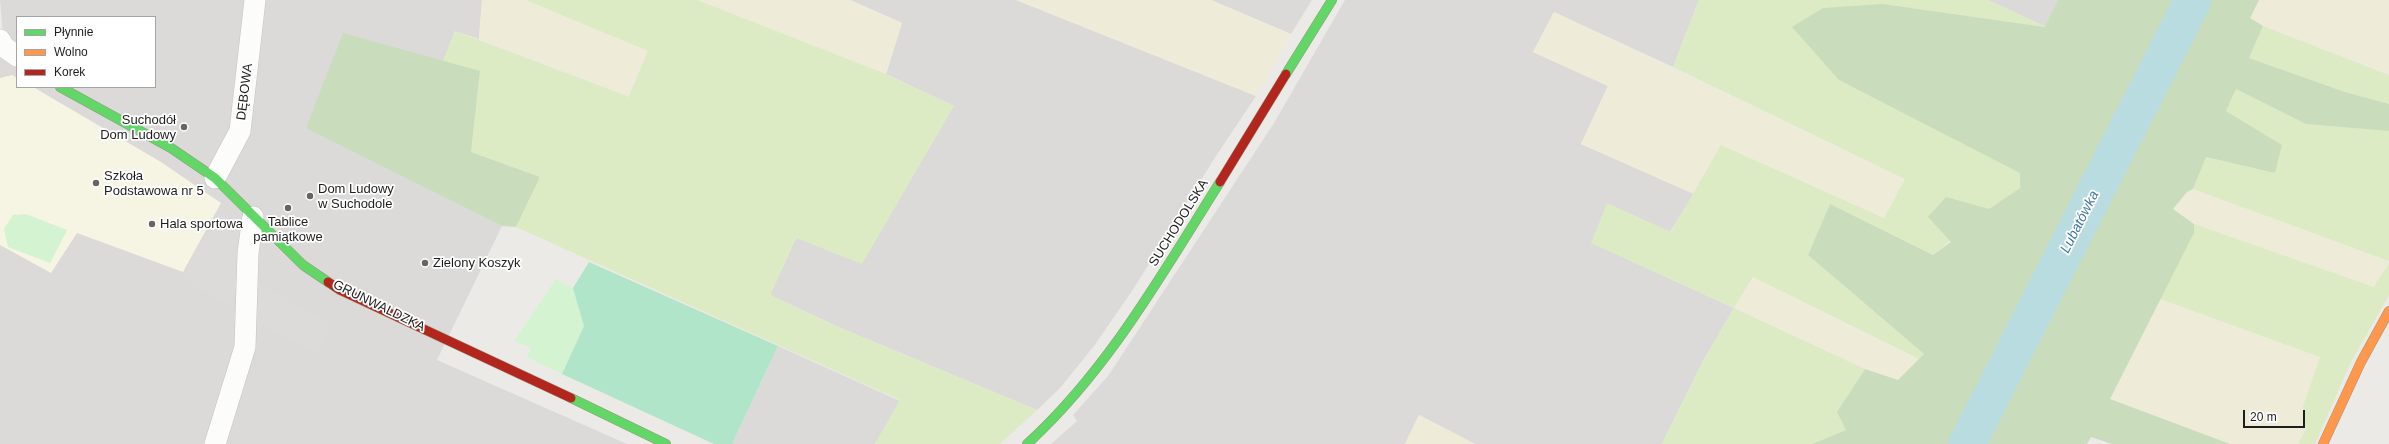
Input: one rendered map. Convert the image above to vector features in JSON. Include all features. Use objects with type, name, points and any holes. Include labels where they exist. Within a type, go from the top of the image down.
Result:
[{"type":"street","name":"DĘBOWA","points":[[215,178],[240,131],[255,0]]},
{"type":"street","name":"SUCHODOLSKA","points":[[1027,444],[1056,417],[1088,382],[1102,363],[1170,263],[1332,0]]},
{"type":"street","name":"GRUNWALDZKA","points":[[62,88],[171,148],[215,178],[303,265],[340,290],[487,357],[666,444]]},
{"type":"street","points":[[215,444],[246,347],[248,253],[253,217]]},
{"type":"street","points":[[2323,444],[2361,362],[2389,311]]},
{"type":"shaded area","points":[[0,0],[482,0],[479,39],[455,31],[443,62],[343,34],[307,128],[502,226],[437,360],[627,444],[0,444],[0,56],[4,46]]},
{"type":"shaded area","points":[[482,0],[526,0],[648,51],[627,96],[479,39]]},
{"type":"shaded area","points":[[697,0],[850,0],[902,23],[886,74]]},
{"type":"shaded area","points":[[850,0],[1016,0],[1256,96],[1214,159],[1134,288],[1094,346],[1060,388],[1037,410],[836,326],[770,295],[796,238],[954,106],[886,74],[902,23]]},
{"type":"shaded area","points":[[1016,0],[1211,0],[1291,34],[1256,96]]},
{"type":"shaded area","points":[[1211,0],[1312,0],[1291,34]]},
{"type":"shaded area","points":[[1345,0],[1699,0],[1673,67],[1554,12],[1533,52],[1608,86],[1581,144],[1694,194],[1670,232],[1592,243],[1734,308],[1703,361],[1662,444],[1475,444],[1419,415],[1405,444],[1051,444],[1077,421],[1073,415],[1108,376],[1274,123]]},
{"type":"shaded area","points":[[1988,0],[2058,0],[2046,27]]},
{"type":"shaded area","points":[[2259,0],[2389,0],[2389,74],[2263,26],[2250,18]]},
{"type":"shaded area","points":[[1554,12],[1905,179],[1884,218],[1721,145],[1694,194],[1581,144],[1608,86],[1533,52]]},
{"type":"shaded area","name":"Szkoła Podstawowa nr 5","points":[[12,75],[16,77],[16,88],[35,88],[161,162],[221,203],[183,272],[77,233],[51,273],[0,245],[0,78]]},
{"type":"shaded area","points":[[2193,189],[2389,261],[2389,263],[2375,287],[2194,224],[2173,209],[2187,192]]},
{"type":"shaded area","points":[[217,211],[241,224],[259,250],[254,275],[257,282],[332,326],[316,354],[181,278]]},
{"type":"shaded area","points":[[1754,277],[1867,335],[1919,359],[1898,380],[1865,369],[1734,308]]},
{"type":"shaded area","points":[[2160,299],[2320,357],[2303,406],[2306,429],[2298,444],[2230,444],[2110,399]]},
{"type":"shaded area","points":[[778,346],[900,401],[875,444],[732,444]]},
{"type":"shaded area","points":[[1419,415],[1475,444],[1405,444]]},
{"type":"green space","points":[[526,0],[697,0],[886,74],[954,106],[862,264],[796,238],[770,295],[836,326],[1037,410],[1000,444],[875,444],[900,400],[516,227],[540,177],[471,152],[480,72],[443,62],[455,31],[627,96],[628,98],[648,51]]},
{"type":"green space","points":[[1699,0],[1988,0],[2046,27],[1883,4],[1839,80],[2020,172],[2020,188],[1989,209],[1933,255],[1830,204],[1808,255],[1924,354],[1919,359],[1753,277],[1734,308],[1591,243],[1607,203],[1671,232],[1721,145],[1884,218],[1905,179],[1673,67]]},
{"type":"green space","points":[[2058,0],[2259,0],[2250,18],[2263,26],[2249,58],[2345,92],[2389,104],[2389,131],[2306,124],[2236,89],[2226,111],[2282,145],[2275,173],[2206,157],[2193,189],[2187,192],[2173,209],[2194,224],[2194,233],[2110,399],[2230,444],[2112,444],[2091,437],[2087,444],[1812,444],[1846,430],[1837,412],[1865,369],[1898,380],[1924,354],[1808,255],[1830,204],[1933,255],[1951,242],[1928,217],[1946,197],[1989,209],[2020,188],[2020,173],[1839,80],[1792,27],[1823,8],[1883,4],[2045,27]]},
{"type":"green space","points":[[2263,26],[2389,75],[2389,104],[2345,92],[2249,58]]},
{"type":"green space","points":[[343,33],[480,71],[471,152],[540,177],[516,227],[502,226],[306,128]]},
{"type":"green space","points":[[2236,89],[2306,124],[2389,131],[2389,261],[2193,189],[2206,157],[2275,173],[2282,145],[2226,111]]},
{"type":"green space","points":[[26,214],[67,230],[50,263],[8,247],[4,229],[13,215]]},
{"type":"green space","points":[[2194,224],[2374,287],[2389,263],[2389,295],[2350,364],[2315,444],[2298,444],[2306,429],[2303,406],[2320,357],[2160,299],[2194,233]]},
{"type":"green space","points":[[589,262],[778,346],[732,444],[714,444],[562,374],[584,326],[573,288]]},
{"type":"green space","points":[[556,279],[573,288],[585,325],[562,374],[527,357],[531,348],[514,341]]},
{"type":"green space","points":[[1734,308],[1865,369],[1837,412],[1846,430],[1812,444],[1662,444],[1703,361]]},
{"type":"waterway","name":"Lubatówka","points":[[1967,444],[2193,0]]},
{"type":"traffic: fast","points":[[1286,74],[1332,0]]},
{"type":"traffic: fast","points":[[62,88],[171,148],[215,178],[303,265],[328,282]]},
{"type":"traffic: fast","points":[[1027,444],[1083,385],[1108,353],[1155,286],[1220,182]]},
{"type":"traffic: fast","points":[[571,398],[666,444]]},
{"type":"traffic: slow","points":[[2323,444],[2361,362],[2389,311]]},
{"type":"traffic: jam","points":[[1220,182],[1286,74]]},
{"type":"traffic: jam","points":[[328,282],[340,290],[571,398]]},
{"type":"place","name":"Suchodół Dom Ludowy","points":[[184,127]]},
{"type":"place","name":"Szkoła Podstawowa nr 5","points":[[96,183]]},
{"type":"place","name":"Dom Ludowy w Suchodole","points":[[310,196]]},
{"type":"place","name":"Tablice pamiątkowe","points":[[288,208]]},
{"type":"place","name":"Hala sportowa","points":[[152,224]]},
{"type":"place","name":"Zielony Koszyk","points":[[425,263]]}]
